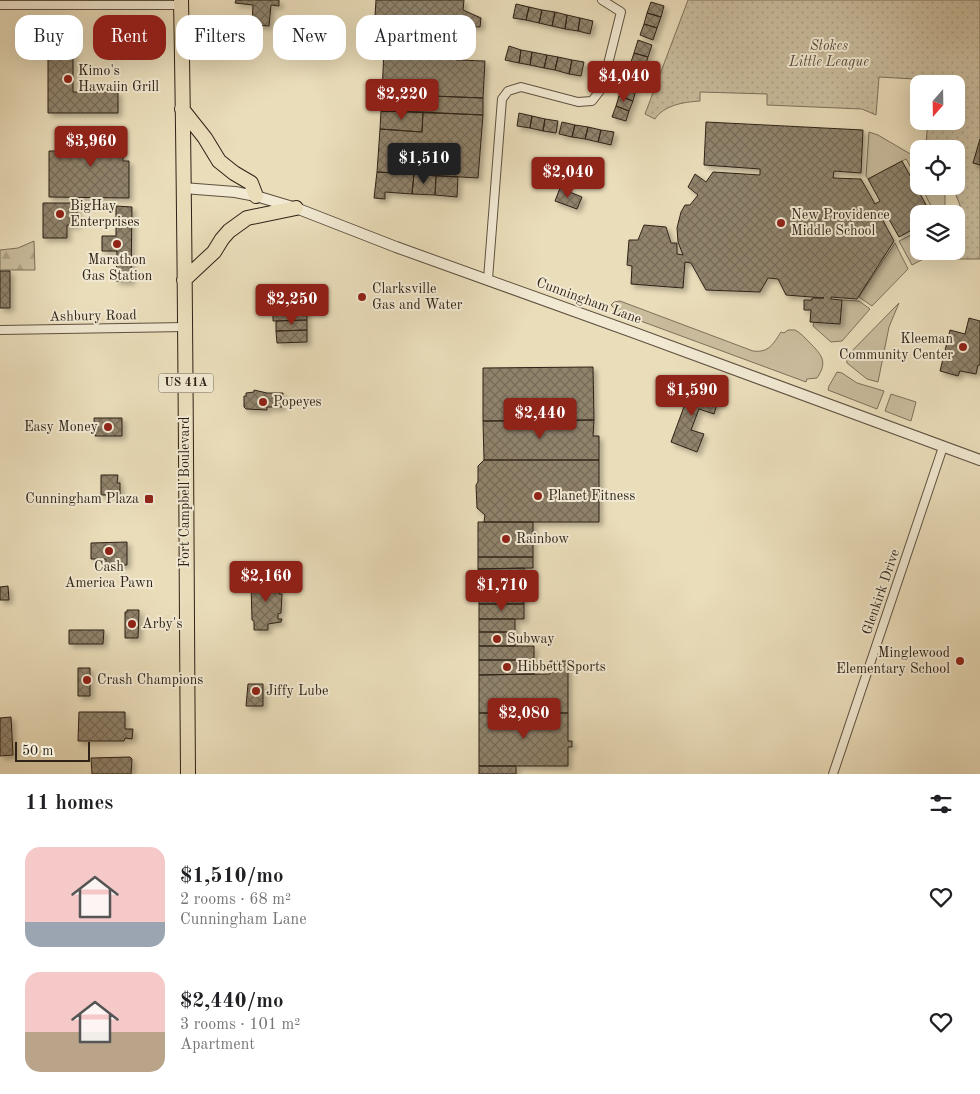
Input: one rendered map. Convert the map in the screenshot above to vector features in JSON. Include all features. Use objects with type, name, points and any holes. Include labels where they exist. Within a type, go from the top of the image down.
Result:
[{"type":"highway","name":"Fort Campbell Boulevard","points":[[182,2],[188,774]]},
{"type":"highway","points":[[182,110],[205,138],[219,161],[251,183],[256,196]]},
{"type":"highway","points":[[184,280],[214,252],[229,231],[247,218],[296,208]]},
{"type":"street","points":[[488,279],[502,99],[508,91],[521,87],[578,102],[592,102],[602,88],[621,12],[602,0]]},
{"type":"street","points":[[0,4],[182,2]]},
{"type":"street","name":"Cunningham Lane","points":[[183,188],[218,190],[256,196],[296,208],[396,247],[980,460]]},
{"type":"street","name":"Ashbury Road","points":[[0,330],[186,327]]},
{"type":"street","name":"Glenkirk Drive","points":[[833,774],[943,447]]},
{"type":"green space","name":"Stokes Little League","points":[[688,0],[980,0],[980,259],[965,259],[965,205],[960,205],[956,195],[965,195],[965,140],[926,140],[927,130],[965,130],[965,75],[910,75],[910,79],[879,77],[876,115],[862,109],[767,105],[767,94],[700,92],[700,101],[681,103],[669,107],[655,119],[645,114]]},
{"type":"green space","points":[[869,132],[878,135],[910,154],[910,166],[906,159],[868,179],[866,176]]},
{"type":"green space","points":[[926,195],[945,195],[945,205],[930,205]]},
{"type":"green space","points":[[910,236],[910,260],[921,260],[912,265],[899,241]]},
{"type":"green space","points":[[34,241],[35,270],[0,270],[0,250],[18,248]]},
{"type":"green space","points":[[895,243],[908,269],[872,306],[859,297]]},
{"type":"green space","points":[[842,300],[859,301],[870,309],[842,341],[831,342],[813,326],[814,322]]},
{"type":"green space","points":[[620,301],[753,351],[767,349],[781,332],[795,330],[818,351],[823,363],[822,367],[817,378],[807,379],[806,382],[619,313],[611,305],[614,302]]},
{"type":"green space","points":[[899,303],[889,327],[878,382],[867,379],[847,363],[846,357]]},
{"type":"green space","points":[[837,372],[842,373],[857,383],[884,391],[877,409],[828,390]]},
{"type":"green space","points":[[891,394],[916,402],[911,421],[885,411]]},
{"type":"building","points":[[236,0],[279,0],[279,6],[271,5],[269,26],[263,26],[263,15],[252,15],[253,5],[235,3]]},
{"type":"building","points":[[376,0],[464,0],[463,10],[474,15],[375,15]]},
{"type":"building","points":[[651,2],[664,6],[661,17],[647,13]]},
{"type":"building","points":[[516,4],[529,7],[526,20],[513,18]]},
{"type":"building","points":[[529,7],[542,10],[539,23],[526,20]]},
{"type":"building","points":[[542,10],[555,12],[552,26],[539,23]]},
{"type":"building","points":[[555,12],[567,15],[565,29],[552,26]]},
{"type":"building","points":[[647,13],[661,17],[657,28],[644,24]]},
{"type":"building","points":[[567,15],[580,18],[578,31],[565,29]]},
{"type":"building","points":[[476,16],[481,18],[480,27],[476,27]]},
{"type":"building","points":[[580,18],[593,21],[590,34],[578,31]]},
{"type":"building","points":[[644,24],[657,28],[653,40],[640,35]]},
{"type":"building","points":[[638,40],[652,45],[648,57],[634,53]]},
{"type":"building","points":[[509,46],[521,50],[519,63],[505,60]]},
{"type":"building","points":[[521,50],[532,52],[530,65],[519,63]]},
{"type":"building","points":[[532,52],[547,55],[544,68],[530,65]]},
{"type":"building","points":[[634,53],[648,57],[644,70],[630,65]]},
{"type":"building","points":[[547,55],[558,57],[555,70],[544,68]]},
{"type":"building","points":[[558,57],[572,60],[569,74],[555,70]]},
{"type":"building","points":[[48,60],[73,60],[73,92],[118,92],[118,113],[48,113]]},
{"type":"building","points":[[384,60],[485,61],[483,98],[382,94]]},
{"type":"building","points":[[572,60],[584,62],[581,76],[569,74]]},
{"type":"building","points":[[630,65],[644,70],[640,82],[626,78]]},
{"type":"building","points":[[623,86],[636,90],[633,101],[619,96]]},
{"type":"building","points":[[382,94],[483,98],[483,115],[381,111]]},
{"type":"building","points":[[619,96],[633,101],[629,111],[616,106]]},
{"type":"building","points":[[616,106],[629,111],[626,121],[612,117]]},
{"type":"building","points":[[381,111],[423,112],[422,132],[380,129]]},
{"type":"building","points":[[423,112],[483,115],[478,178],[377,172],[380,129],[422,132]]},
{"type":"building","points":[[519,113],[532,116],[530,128],[517,126]]},
{"type":"building","points":[[532,116],[545,119],[543,131],[530,128]]},
{"type":"building","points":[[545,119],[558,121],[556,133],[543,131]]},
{"type":"building","points":[[562,122],[575,125],[572,137],[559,134]]},
{"type":"building","name":"New Providence Middle School","points":[[706,122],[863,130],[861,173],[834,171],[833,178],[861,179],[875,204],[880,201],[868,179],[902,161],[910,176],[910,195],[921,195],[926,205],[910,205],[910,231],[899,237],[886,214],[881,217],[894,241],[857,299],[831,297],[831,299],[842,300],[840,324],[810,322],[811,310],[804,310],[804,300],[824,298],[786,295],[778,279],[768,278],[760,292],[706,290],[691,263],[685,262],[683,288],[631,284],[632,266],[627,265],[629,240],[638,240],[644,225],[666,227],[671,243],[677,243],[677,254],[683,255],[678,242],[677,228],[685,205],[690,205],[698,195],[688,187],[695,174],[706,182],[713,172],[760,175],[760,169],[704,165]]},
{"type":"building","points":[[575,125],[588,127],[585,139],[572,137]]},
{"type":"building","points":[[588,127],[601,130],[598,142],[585,139]]},
{"type":"building","points":[[84,130],[123,130],[123,161],[129,161],[129,198],[49,197],[49,151],[84,151]]},
{"type":"building","points":[[601,130],[614,132],[611,145],[598,142]]},
{"type":"building","points":[[980,139],[980,165],[973,163]]},
{"type":"building","points":[[377,172],[414,174],[412,194],[385,192],[385,199],[374,198]]},
{"type":"building","points":[[414,174],[436,176],[435,195],[412,194]]},
{"type":"building","points":[[436,176],[458,177],[457,197],[435,195]]},
{"type":"building","points":[[560,188],[582,197],[577,209],[555,201]]},
{"type":"building","name":"BigHay Enterprises","points":[[43,203],[77,203],[77,225],[67,225],[67,238],[43,238]]},
{"type":"building","name":"Marathon Gas Station","points":[[116,206],[132,207],[131,281],[116,281],[117,251],[102,251],[102,236],[116,236]]},
{"type":"building","points":[[0,271],[10,271],[10,308],[0,308]]},
{"type":"building","points":[[276,291],[306,291],[307,320],[273,321],[273,308],[276,307]]},
{"type":"building","name":"Kleeman Community Center","points":[[969,318],[980,321],[980,365],[978,365],[976,374],[960,371],[958,376],[940,371],[950,330],[965,334]]},
{"type":"building","points":[[307,320],[307,330],[276,331],[276,321]]},
{"type":"building","points":[[307,330],[307,342],[277,343],[276,331]]},
{"type":"building","points":[[593,367],[594,420],[483,421],[483,368]]},
{"type":"building","points":[[684,385],[719,398],[714,414],[699,409],[691,430],[704,434],[697,452],[671,442],[685,404],[678,402]]},
{"type":"building","name":"Popeyes","points":[[254,390],[267,393],[283,393],[282,407],[267,407],[267,410],[246,409],[244,407],[244,396],[246,396],[246,393],[254,392]]},
{"type":"building","name":"Easy Money","points":[[94,418],[122,418],[122,436],[95,436]]},
{"type":"building","points":[[594,420],[593,436],[599,436],[599,460],[484,460],[483,421]]},
{"type":"building","name":"Planet Fitness","points":[[484,460],[599,460],[599,522],[484,522],[485,515],[477,508],[476,485],[478,482],[478,466]]},
{"type":"building","points":[[101,475],[118,475],[117,483],[120,483],[120,495],[101,495]]},
{"type":"building","name":"Rainbow","points":[[478,522],[533,522],[533,557],[478,557]]},
{"type":"building","name":"Cash America Pawn","points":[[127,542],[127,565],[106,564],[106,559],[91,559],[91,543]]},
{"type":"building","points":[[478,557],[533,557],[533,568],[478,569]]},
{"type":"building","points":[[524,568],[524,578],[479,578],[478,569]]},
{"type":"building","points":[[479,578],[524,578],[524,589],[479,589]]},
{"type":"building","points":[[279,580],[279,594],[282,594],[281,613],[278,614],[278,619],[282,619],[281,622],[268,624],[268,630],[254,630],[251,582]]},
{"type":"building","points":[[8,586],[9,600],[0,600],[0,587]]},
{"type":"building","points":[[479,589],[524,589],[524,604],[479,604]]},
{"type":"building","points":[[479,604],[524,604],[524,619],[479,619]]},
{"type":"building","points":[[127,610],[139,610],[138,638],[125,638],[125,612]]},
{"type":"building","points":[[479,619],[515,619],[515,632],[479,632]]},
{"type":"building","points":[[69,630],[104,630],[103,644],[69,644]]},
{"type":"building","name":"Subway","points":[[479,632],[515,632],[515,646],[479,646]]},
{"type":"building","points":[[479,646],[534,646],[534,660],[479,660]]},
{"type":"building","name":"Hibbett Sports","points":[[479,660],[534,660],[534,674],[479,675]]},
{"type":"building","points":[[550,661],[568,661],[568,713],[479,713],[479,675],[550,674]]},
{"type":"building","points":[[78,668],[90,668],[90,696],[78,696]]},
{"type":"building","name":"Jiffy Lube","points":[[248,684],[263,684],[263,706],[246,706]]},
{"type":"building","points":[[79,712],[125,712],[125,729],[133,729],[132,739],[125,738],[124,741],[78,741]]},
{"type":"building","points":[[479,713],[568,713],[568,741],[572,741],[572,747],[568,747],[568,766],[479,766]]},
{"type":"building","points":[[11,717],[13,755],[0,756],[0,718]]},
{"type":"building","points":[[130,757],[132,759],[131,774],[92,774],[91,758]]},
{"type":"building","points":[[479,766],[516,766],[516,774],[479,774]]},
{"type":"place","name":"Kimo's Hawaiin Grill","points":[[68,79]]},
{"type":"place","name":"BigHay Enterprises","points":[[60,214]]},
{"type":"place","name":"New Providence Middle School","points":[[781,223]]},
{"type":"place","name":"Marathon Gas Station","points":[[117,244]]},
{"type":"place","name":"Clarksville Gas and Water","points":[[362,297]]},
{"type":"place","name":"Kleeman Community Center","points":[[963,347]]},
{"type":"place","name":"Popeyes","points":[[263,402]]},
{"type":"place","name":"Easy Money","points":[[108,427]]},
{"type":"place","name":"Planet Fitness","points":[[538,496]]},
{"type":"place","name":"Cunningham Plaza","points":[[149,499]]},
{"type":"place","name":"Rainbow","points":[[506,539]]},
{"type":"place","name":"Cash America Pawn","points":[[109,551]]},
{"type":"place","name":"Arby's","points":[[132,624]]},
{"type":"place","name":"Subway","points":[[497,639]]},
{"type":"place","name":"Minglewood Elementary School","points":[[960,661]]},
{"type":"place","name":"Hibbett Sports","points":[[507,667]]},
{"type":"place","name":"Crash Champions","points":[[87,680]]},
{"type":"place","name":"Jiffy Lube","points":[[256,691]]}]
